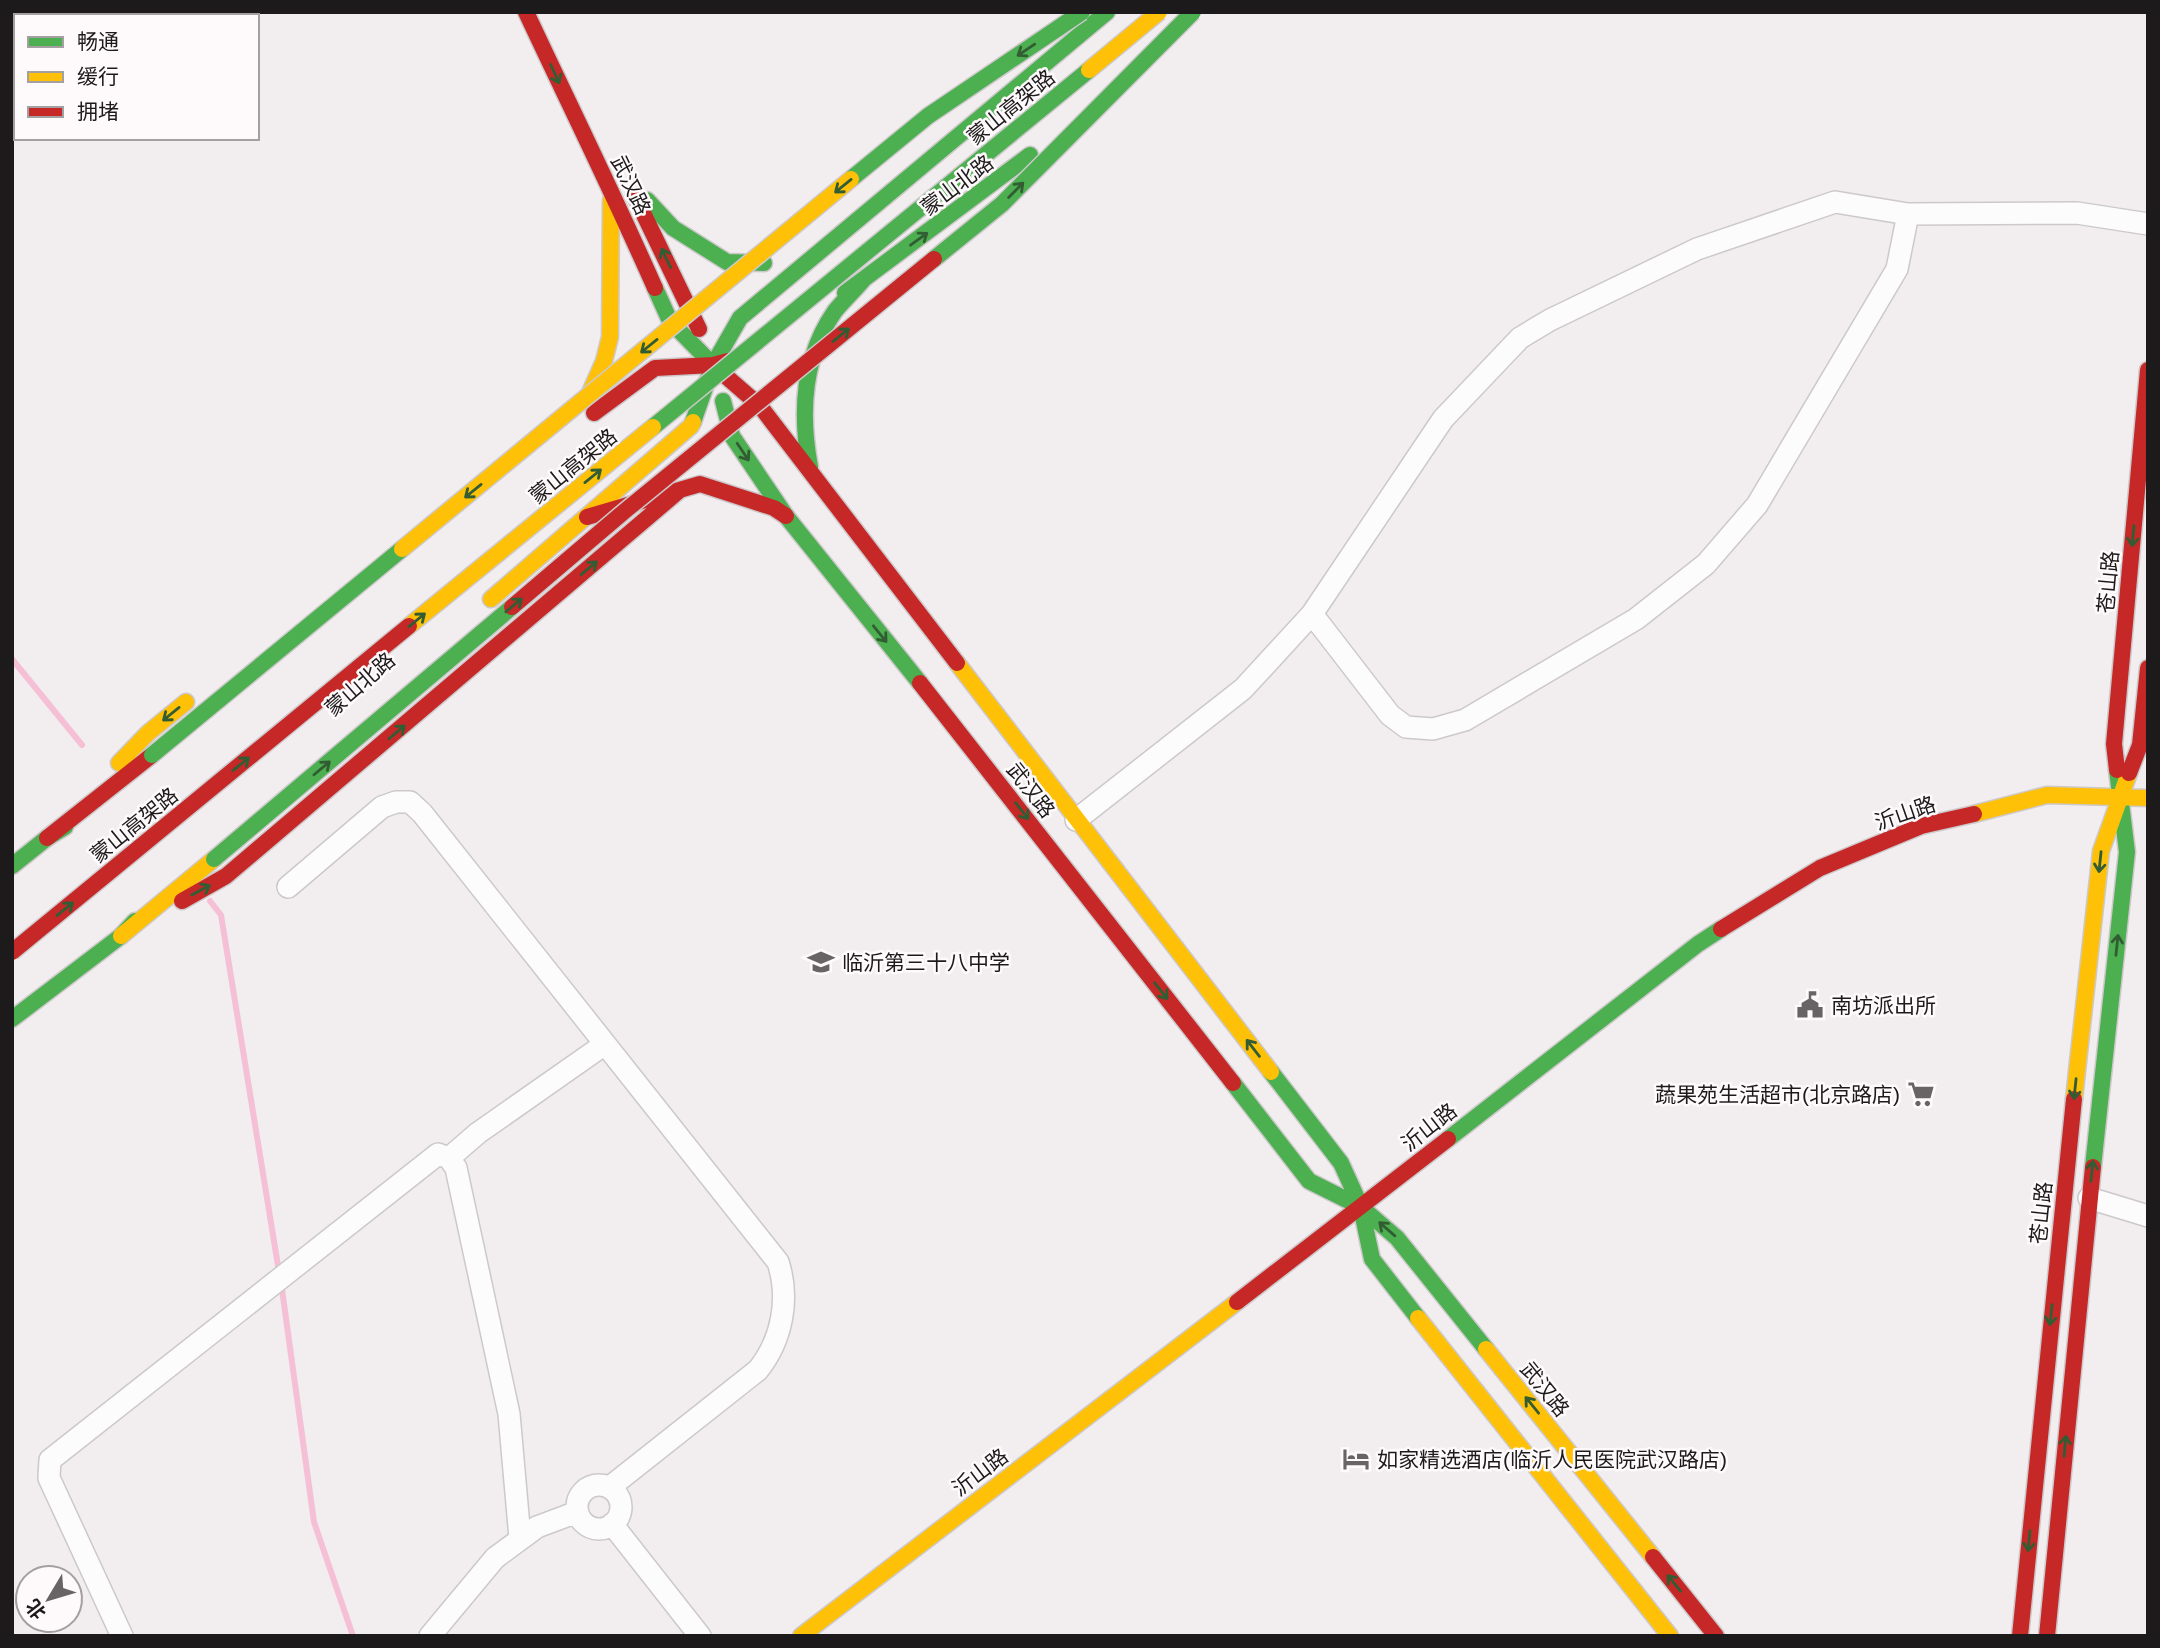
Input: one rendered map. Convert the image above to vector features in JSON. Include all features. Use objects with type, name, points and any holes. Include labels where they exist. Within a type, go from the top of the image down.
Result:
[{"type":"main road","name":"武汉路","points":[[526,12],[611,189],[670,321],[713,365],[760,406],[1341,1163],[1361,1206],[1372,1259],[1670,1636]]},
{"type":"main road","points":[[12,866],[152,755],[928,116],[1082,12]]},
{"type":"main road","name":"蒙山北路","points":[[483,606],[691,426],[713,365],[740,318],[1107,12]]},
{"type":"main road","name":"蒙山高架路","points":[[671,383],[1125,12]]},
{"type":"main road","name":"蒙山高架路","points":[[12,952],[1159,12]]},
{"type":"main road","points":[[12,1018],[121,936],[626,510],[1002,205],[1193,12]]},
{"type":"main road","name":"蒙山北路","points":[[604,361],[578,426],[654,368],[713,365],[763,352],[985,191],[1212,12]]},
{"type":"main road","name":"武汉路","points":[[843,234],[770,264],[727,262],[673,228],[626,178],[691,307],[713,365],[733,436],[786,516],[1025,815],[1301,1171],[1310,1181],[1361,1206],[1397,1238],[1716,1636]]},
{"type":"main road","points":[[571,388],[604,361],[610,337],[611,189]]},
{"type":"main road","points":[[811,473],[804,442],[803,388],[816,344],[832,314],[864,279]]},
{"type":"main road","name":"苍山路","points":[[2047,1636],[2127,852],[2114,744],[2148,370]]},
{"type":"main road","points":[[587,517],[700,484],[774,508],[786,516]]},
{"type":"main road","points":[[121,936],[226,876],[684,488]]},
{"type":"main road","name":"苍山路","points":[[2020,1636],[2051,1312],[2101,851],[2140,746],[2148,668]]},
{"type":"main road","points":[[47,838],[148,733],[203,689]]},
{"type":"main road","points":[[47,838],[163,767]]},
{"type":"main road","name":"沂山路","points":[[801,1636],[1698,944],[1820,868],[1921,826],[2012,806],[2047,795],[2148,798]]},
{"type":"main road","points":[[121,936],[203,846]]},
{"type":"street","points":[[1076,820],[1243,689],[1312,614],[1443,419],[1520,338],[1550,320],[1697,249],[1835,202],[1908,215],[2077,213],[2148,224]]},
{"type":"street","points":[[1312,614],[1390,715],[1406,727],[1433,729],[1465,720],[1636,620],[1706,564],[1757,505],[1896,269],[1908,215]]},
{"type":"street","points":[[288,887],[382,807],[396,802],[410,802],[422,813],[778,1262],[784,1281],[785,1303],[770,1354],[758,1370],[610,1487]]},
{"type":"street","points":[[449,1158],[478,1133],[605,1044]]},
{"type":"street","points":[[122,1636],[49,1478],[50,1460],[438,1153],[449,1158],[456,1168],[509,1414],[520,1538]]},
{"type":"street","points":[[2090,1198],[2148,1216]]},
{"type":"street","points":[[595,1484],[610,1487],[621,1505],[617,1519],[598,1529],[585,1524],[577,1512],[576,1504],[583,1491],[595,1484]]},
{"type":"street","points":[[430,1636],[495,1558],[537,1527],[577,1512]]},
{"type":"street","points":[[612,1524],[700,1636]]},
{"type":"waterway","points":[[12,659],[82,745]]},
{"type":"waterway","points":[[210,901],[221,915],[279,1272]]},
{"type":"waterway","points":[[281,1282],[314,1522],[353,1636]]},
{"type":"traffic: fast","points":[[851,179],[928,116],[1082,12]]},
{"type":"traffic: fast","points":[[693,422],[713,365],[740,318],[1107,12]]},
{"type":"traffic: fast","points":[[934,259],[1002,204],[1193,12]]},
{"type":"traffic: fast","points":[[653,427],[1089,70]]},
{"type":"traffic: fast","points":[[845,293],[1030,155]]},
{"type":"traffic: fast","points":[[647,200],[673,228],[727,262],[764,263]]},
{"type":"traffic: fast","points":[[810,467],[805,426],[806,386],[810,367],[824,329],[835,311],[864,279]]},
{"type":"traffic: fast","points":[[655,288],[670,321],[713,365]]},
{"type":"traffic: fast","points":[[723,401],[732,436],[786,516],[920,683]]},
{"type":"traffic: fast","points":[[152,755],[402,549]]},
{"type":"traffic: fast","points":[[214,859],[512,607]]},
{"type":"traffic: fast","points":[[2093,1167],[2127,852],[2117,770]]},
{"type":"traffic: fast","points":[[12,866],[65,827]]},
{"type":"traffic: fast","points":[[12,1019],[121,936],[135,921]]},
{"type":"traffic: fast","points":[[1448,1139],[1698,944],[1721,929]]},
{"type":"traffic: fast","points":[[1271,1072],[1341,1163],[1361,1207],[1397,1238],[1486,1349]]},
{"type":"traffic: fast","points":[[1233,1083],[1309,1181],[1361,1207],[1372,1259],[1418,1318]]},
{"type":"traffic: slow","points":[[1089,70],[1159,12]]},
{"type":"traffic: slow","points":[[402,549],[851,179]]},
{"type":"traffic: slow","points":[[589,395],[604,361],[610,337],[611,200]]},
{"type":"traffic: slow","points":[[491,599],[693,422]]},
{"type":"traffic: slow","points":[[409,626],[653,427]]},
{"type":"traffic: slow","points":[[957,663],[1271,1072]]},
{"type":"traffic: slow","points":[[119,763],[148,733],[186,702]]},
{"type":"traffic: slow","points":[[2074,1099],[2101,851],[2129,773]]},
{"type":"traffic: slow","points":[[1974,814],[2047,795],[2148,798]]},
{"type":"traffic: slow","points":[[121,936],[214,859]]},
{"type":"traffic: slow","points":[[801,1636],[1237,1302]]},
{"type":"traffic: slow","points":[[1418,1318],[1670,1636]]},
{"type":"traffic: slow","points":[[1486,1349],[1653,1557]]},
{"type":"traffic: jam","points":[[526,12],[655,288]]},
{"type":"traffic: jam","points":[[634,194],[699,329]]},
{"type":"traffic: jam","points":[[512,607],[626,510],[934,259]]},
{"type":"traffic: jam","points":[[594,413],[655,368],[713,365],[728,361]]},
{"type":"traffic: jam","points":[[713,365],[760,406],[957,663]]},
{"type":"traffic: jam","points":[[2117,770],[2114,744],[2148,370]]},
{"type":"traffic: jam","points":[[587,517],[700,484],[774,508],[786,516]]},
{"type":"traffic: jam","points":[[182,901],[226,876],[680,490]]},
{"type":"traffic: jam","points":[[12,952],[409,626]]},
{"type":"traffic: jam","points":[[2129,773],[2140,745],[2148,668]]},
{"type":"traffic: jam","points":[[920,683],[1233,1083]]},
{"type":"traffic: jam","points":[[47,838],[152,755]]},
{"type":"traffic: jam","points":[[1721,929],[1820,868],[1921,826],[1974,814]]},
{"type":"traffic: jam","points":[[2020,1636],[2074,1099]]},
{"type":"traffic: jam","points":[[1237,1302],[1448,1139]]},
{"type":"traffic: jam","points":[[2047,1636],[2093,1167]]},
{"type":"traffic: jam","points":[[1653,1557],[1716,1636]]},
{"type":"place","name":"临沂第三十八中学","points":[[821,962]]},
{"type":"place","name":"南坊派出所","points":[[1810,1005]]},
{"type":"place","name":"蔬果苑生活超市(北京路店)","points":[[1921,1094]]},
{"type":"place","name":"如家精选酒店(临沂人民医院武汉路店)","points":[[1356,1459]]}]
